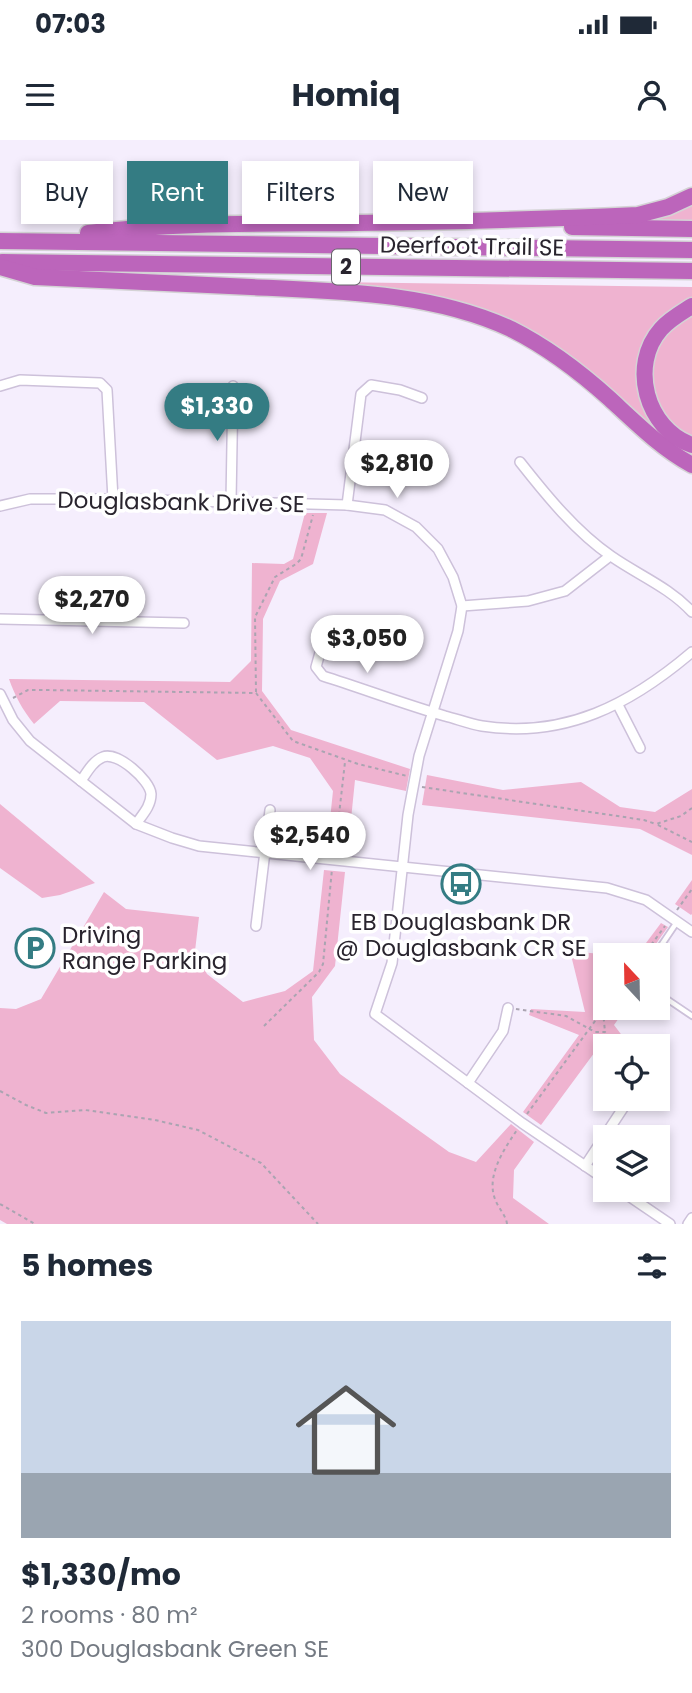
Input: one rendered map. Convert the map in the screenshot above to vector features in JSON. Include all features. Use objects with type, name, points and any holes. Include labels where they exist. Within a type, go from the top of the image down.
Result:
[{"type":"highway","points":[[473,220],[638,215],[668,207],[692,196]]},
{"type":"highway","points":[[26,241],[128,228],[373,223]]},
{"type":"highway","points":[[473,224],[692,229]]},
{"type":"highway","name":"Deerfoot Trail SE","points":[[0,241],[692,250]]},
{"type":"highway","points":[[0,265],[35,277],[292,289],[386,297],[430,303],[475,315],[511,330],[562,359],[656,441],[692,465]]},
{"type":"highway","name":"Deerfoot Trail SE","points":[[0,265],[692,271]]},
{"type":"highway","points":[[692,306],[675,316],[660,330],[648,351],[644,385],[655,414],[663,425],[673,436],[692,444]]},
{"type":"street","points":[[0,386],[20,380],[100,383],[107,390],[113,499]]},
{"type":"street","points":[[347,505],[361,394],[372,385],[400,390],[422,398]]},
{"type":"street","points":[[232,501],[233,386]]},
{"type":"street","points":[[520,462],[578,527],[610,556],[663,587],[692,612]]},
{"type":"street","name":"Douglasbank Drive SE","points":[[0,506],[30,499],[347,505],[385,510],[416,527],[438,549],[453,577],[462,607],[458,631],[413,782],[392,963],[376,1014],[468,1083]]},
{"type":"street","points":[[462,607],[528,601],[565,591],[610,556]]},
{"type":"street","points":[[0,619],[184,623]]},
{"type":"street","points":[[328,624],[316,667],[323,676],[481,726],[532,728],[568,724],[618,705],[668,673],[692,652]]},
{"type":"street","points":[[2,698],[13,720],[30,741],[136,824],[172,838],[199,846],[607,888],[646,900],[692,932]]},
{"type":"street","points":[[618,705],[640,748]]},
{"type":"street","points":[[81,781],[94,762],[105,755],[115,756],[147,781],[151,791],[150,804],[136,824]]},
{"type":"street","points":[[256,926],[270,810]]},
{"type":"street","points":[[508,1008],[503,1031],[468,1083],[593,1171]]},
{"type":"street","points":[[585,1166],[621,1111]]},
{"type":"street","points":[[638,1202],[670,1224]]},
{"type":"street","points":[[688,1224],[692,1218]]},
{"type":"lane","points":[[662,943],[678,921]]},
{"type":"lane","points":[[670,1001],[692,1016]]},
{"type":"path","points":[[314,505],[301,559],[275,578],[255,617],[256,693],[293,741],[346,760],[406,775],[418,787],[644,820],[692,842]]},
{"type":"path","points":[[2,698],[41,690],[256,693]]},
{"type":"path","points":[[264,1026],[319,972],[323,964],[346,760]]},
{"type":"path","points":[[656,824],[681,816],[692,808]]},
{"type":"path","points":[[677,910],[692,889]]},
{"type":"path","points":[[653,943],[667,924]]},
{"type":"path","points":[[508,1008],[566,1016],[595,1032],[605,1032],[604,1020]]},
{"type":"path","points":[[507,1224],[508,1220],[496,1204],[491,1190],[501,1158],[522,1123],[596,1020]]},
{"type":"path","points":[[0,1091],[47,1113],[85,1110],[155,1120],[198,1130],[261,1163],[318,1224]]},
{"type":"path","points":[[0,1204],[35,1224]]},
{"type":"shaded area","points":[[692,204],[692,222],[649,222],[649,218]]},
{"type":"shaded area","points":[[330,282],[692,287],[692,300],[637,374],[641,402],[651,422],[692,452],[692,458],[658,433],[577,362],[534,333],[479,311],[450,304],[330,286]]},
{"type":"shaded area","points":[[692,313],[692,436],[680,430],[662,411],[652,385],[651,372],[657,346],[663,336]]},
{"type":"shaded area","points":[[305,513],[327,513],[313,564],[280,581],[263,619],[262,691],[291,730],[410,769],[406,791],[355,780],[348,849],[327,848],[333,791],[310,758],[273,746],[217,760],[144,702],[60,701],[34,724],[19,702],[9,679],[230,682],[251,661],[252,563],[284,564],[293,559]]},
{"type":"shaded area","points":[[427,775],[503,790],[581,782],[620,807],[655,812],[692,789],[692,855],[640,829],[422,805]]},
{"type":"shaded area","points":[[0,804],[95,883],[42,898],[0,868]]},
{"type":"shaded area","points":[[324,870],[345,872],[335,966],[312,997],[314,1040],[340,1074],[449,1152],[476,1162],[511,1124],[534,1142],[514,1170],[513,1198],[549,1224],[7,1224],[0,1220],[0,1008],[16,1009],[41,999],[104,892],[126,909],[199,917],[195,951],[207,974],[243,1002],[285,991],[313,971]]},
{"type":"shaded area","points":[[692,880],[692,914],[691,915],[675,904]]},
{"type":"shaded area","points":[[661,923],[668,927],[657,943],[646,943]]},
{"type":"shaded area","points":[[570,951],[593,953],[593,1020],[618,1020],[614,1025],[621,1034],[593,1034],[593,1055],[541,1125],[523,1112],[579,1035],[529,1015],[531,1009],[585,1012]]},
{"type":"place","name":"EB Douglasbank DR @ Douglasbank CR SE","points":[[461,884]]},
{"type":"place","name":"Driving Range Parking","points":[[35,948]]}]
